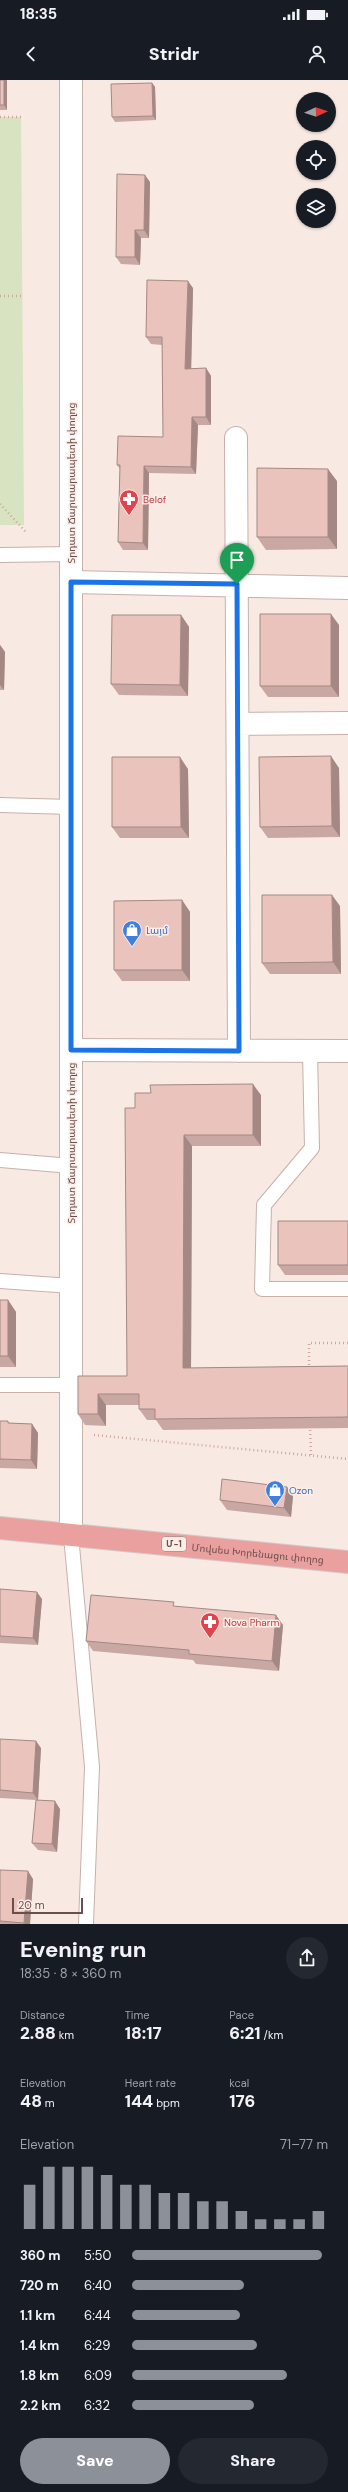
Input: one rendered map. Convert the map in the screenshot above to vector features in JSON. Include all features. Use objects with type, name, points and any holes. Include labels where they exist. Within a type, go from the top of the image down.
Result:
[{"type":"highway","name":"Մովսես Խորենացու փողոց","points":[[0,1528],[348,1562]]},
{"type":"street","name":"Տրդատ Ճարտարապետի փողոց","points":[[71,80],[71,1535]]},
{"type":"street","points":[[236,438],[239,1051]]},
{"type":"street","points":[[71,582],[237,584],[348,588]]},
{"type":"street","points":[[238,724],[348,724]]},
{"type":"street","points":[[71,1050],[348,1051]]},
{"type":"lane","points":[[0,555],[71,554]]},
{"type":"lane","points":[[0,805],[71,807]]},
{"type":"lane","points":[[310,1051],[312,1148],[264,1205],[262,1289],[348,1289]]},
{"type":"lane","points":[[0,1160],[71,1166]]},
{"type":"lane","points":[[0,1281],[71,1286]]},
{"type":"lane","points":[[0,1385],[71,1385]]},
{"type":"lane","points":[[71,1535],[92,1767],[86,1924]]},
{"type":"path","points":[[0,117],[21,117]]},
{"type":"path","points":[[0,296],[24,296]]},
{"type":"path","points":[[0,504],[26,532]]},
{"type":"path","points":[[309,1373],[309,1343],[348,1343]]},
{"type":"path","points":[[310,1418],[311,1455]]},
{"type":"path","points":[[71,1433],[348,1459]]},
{"type":"green space","points":[[0,117],[21,117],[24,525],[0,525]]},
{"type":"building","points":[[0,80],[4,80],[4,105],[0,105]]},
{"type":"building","points":[[152,83],[153,116],[112,117],[111,84]]},
{"type":"building","points":[[117,174],[145,175],[144,230],[135,230],[135,257],[116,257]]},
{"type":"building","points":[[147,280],[188,281],[185,369],[206,368],[206,417],[192,417],[191,467],[144,466],[143,543],[118,542],[120,465],[117,465],[118,436],[163,437],[162,337],[146,337]]},
{"type":"building","points":[[257,468],[328,469],[328,537],[257,537]]},
{"type":"building","points":[[260,614],[331,614],[331,686],[260,686]]},
{"type":"building","points":[[112,615],[181,615],[180,685],[111,684]]},
{"type":"building","points":[[331,756],[332,826],[260,827],[259,757]]},
{"type":"building","points":[[112,757],[180,757],[181,827],[112,827]]},
{"type":"building","points":[[262,895],[332,895],[333,962],[262,963]]},
{"type":"building","points":[[182,900],[182,970],[114,970],[114,901]]},
{"type":"building","points":[[253,1084],[253,1135],[184,1135],[183,1368],[348,1366],[348,1417],[155,1419],[155,1409],[139,1409],[139,1394],[98,1394],[98,1414],[78,1414],[78,1376],[127,1376],[125,1108],[135,1108],[135,1093],[151,1093],[150,1085]]},
{"type":"building","points":[[278,1221],[348,1221],[348,1265],[278,1265]]},
{"type":"building","points":[[0,1300],[8,1300],[8,1356],[0,1356]]},
{"type":"building","points":[[0,1421],[8,1421],[8,1423],[32,1424],[31,1460],[0,1459]]},
{"type":"building","points":[[222,1479],[287,1487],[284,1508],[220,1500]]},
{"type":"building","points":[[0,1589],[37,1592],[33,1638],[0,1636]]},
{"type":"building","points":[[91,1595],[174,1602],[173,1606],[276,1615],[272,1661],[189,1654],[189,1650],[86,1641]]},
{"type":"building","points":[[0,1739],[36,1741],[33,1793],[0,1790]]},
{"type":"building","points":[[36,1800],[55,1801],[52,1844],[32,1843]]},
{"type":"building","points":[[0,1870],[28,1871],[24,1923],[0,1921]]},
{"type":"place","name":"Belof","points":[[129,516]]},
{"type":"place","name":"Լայմ","points":[[132,947]]},
{"type":"place","name":"Ozon","points":[[275,1507]]},
{"type":"place","name":"Nova Pharm","points":[[210,1639]]},
{"type":"route","points":[[71,582],[237,584],[239,1051],[71,1050],[71,582]]}]
